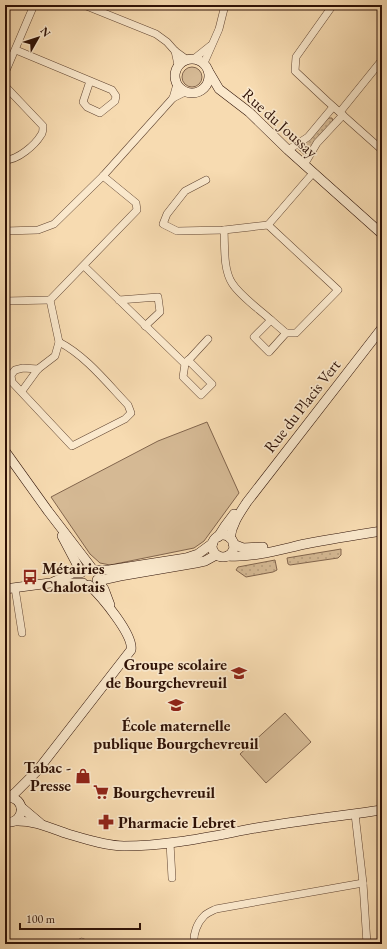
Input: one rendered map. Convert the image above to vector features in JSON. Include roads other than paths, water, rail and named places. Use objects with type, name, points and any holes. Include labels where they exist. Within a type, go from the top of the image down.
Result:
[{"type":"street","points":[[5,73],[34,5]]},
{"type":"street","points":[[5,231],[38,230],[54,224],[104,176],[173,98],[185,92],[196,93],[203,90],[208,81],[209,72],[204,63],[191,59],[175,51],[167,42],[156,34],[84,5]]},
{"type":"street","points":[[204,63],[220,29],[226,5]]},
{"type":"street","points":[[333,5],[296,57],[295,71],[382,150]]},
{"type":"street","points":[[178,65],[191,59],[213,43]]},
{"type":"street","points":[[16,50],[112,90],[116,96],[115,101],[100,113],[86,107],[83,102],[90,81]]},
{"type":"street","points":[[173,98],[177,84],[175,73],[178,65],[175,51]]},
{"type":"street","points":[[304,165],[317,143],[382,60]]},
{"type":"street","name":"Rue du Joussay","points":[[209,72],[219,89],[226,96],[249,112],[304,165],[382,234]]},
{"type":"street","points":[[177,84],[185,92]]},
{"type":"street","points":[[5,86],[43,126],[42,134],[25,152],[5,160]]},
{"type":"street","name":"Rue du Joussay","points":[[203,90],[226,96]]},
{"type":"street","points":[[288,150],[308,137],[333,107]]},
{"type":"street","name":"Rue du Joussay","points":[[268,225],[313,173]]},
{"type":"street","points":[[5,301],[50,300],[137,210],[136,203],[104,176]]},
{"type":"street","points":[[206,180],[185,191],[167,214],[162,224],[177,231],[224,230],[268,225],[338,290],[296,333],[286,334],[269,352],[254,338],[271,320]]},
{"type":"street","points":[[224,230],[227,269],[231,282],[286,334]]},
{"type":"street","points":[[84,266],[145,326],[186,362],[212,384],[201,395],[184,377],[186,362],[208,339]]},
{"type":"street","points":[[119,300],[158,298],[160,312],[145,326]]},
{"type":"street","points":[[22,391],[38,369],[55,356],[59,342],[50,300]]},
{"type":"street","name":"Rue du Placis Vert","points":[[92,577],[110,570],[186,558],[198,554],[216,540],[225,526],[247,502],[382,328]]},
{"type":"street","points":[[38,369],[23,368],[15,370],[11,375],[12,382],[72,446],[125,419],[131,413],[128,405],[86,362],[71,348],[59,342]]},
{"type":"street","points":[[5,451],[48,511],[92,577],[104,589],[113,612],[129,638],[132,646],[131,650],[36,771],[16,792],[8,797]]},
{"type":"street","name":"Rue du Placis Vert","points":[[232,541],[231,529],[247,502]]},
{"type":"street","points":[[48,511],[81,572]]},
{"type":"street","points":[[315,542],[243,548],[223,536],[216,540],[213,549],[216,555],[222,557],[235,556],[382,531]]},
{"type":"street","points":[[228,556],[233,550],[232,541]]},
{"type":"street","points":[[5,589],[92,577],[108,579],[205,561],[216,555]]},
{"type":"street","points":[[50,583],[73,573],[81,572],[86,567],[92,577]]},
{"type":"street","points":[[15,588],[22,633]]},
{"type":"street","points":[[15,821],[21,813],[21,805],[26,789],[36,771]]},
{"type":"street","points":[[8,797],[16,799],[42,824]]},
{"type":"street","points":[[5,822],[15,821],[42,824],[69,834],[114,845],[144,846],[207,838],[256,828],[382,810]]},
{"type":"street","points":[[355,814],[363,883],[367,944]]},
{"type":"street","points":[[170,843],[172,878]]},
{"type":"street","points":[[194,944],[193,938],[197,925],[205,915],[216,909],[363,883]]},
{"type":"place","name":"Métairies Chalotais","points":[[30,577]]},
{"type":"place","name":"Groupe scolaire de Bourgchevreuil","points":[[239,673]]},
{"type":"place","name":"École maternelle publique Bourgchevreuil","points":[[176,705]]},
{"type":"place","name":"Tabac - Presse","points":[[83,776]]},
{"type":"place","name":"Bourgchevreuil","points":[[101,792]]},
{"type":"place","name":"Pharmacie Lebret","points":[[106,822]]}]
